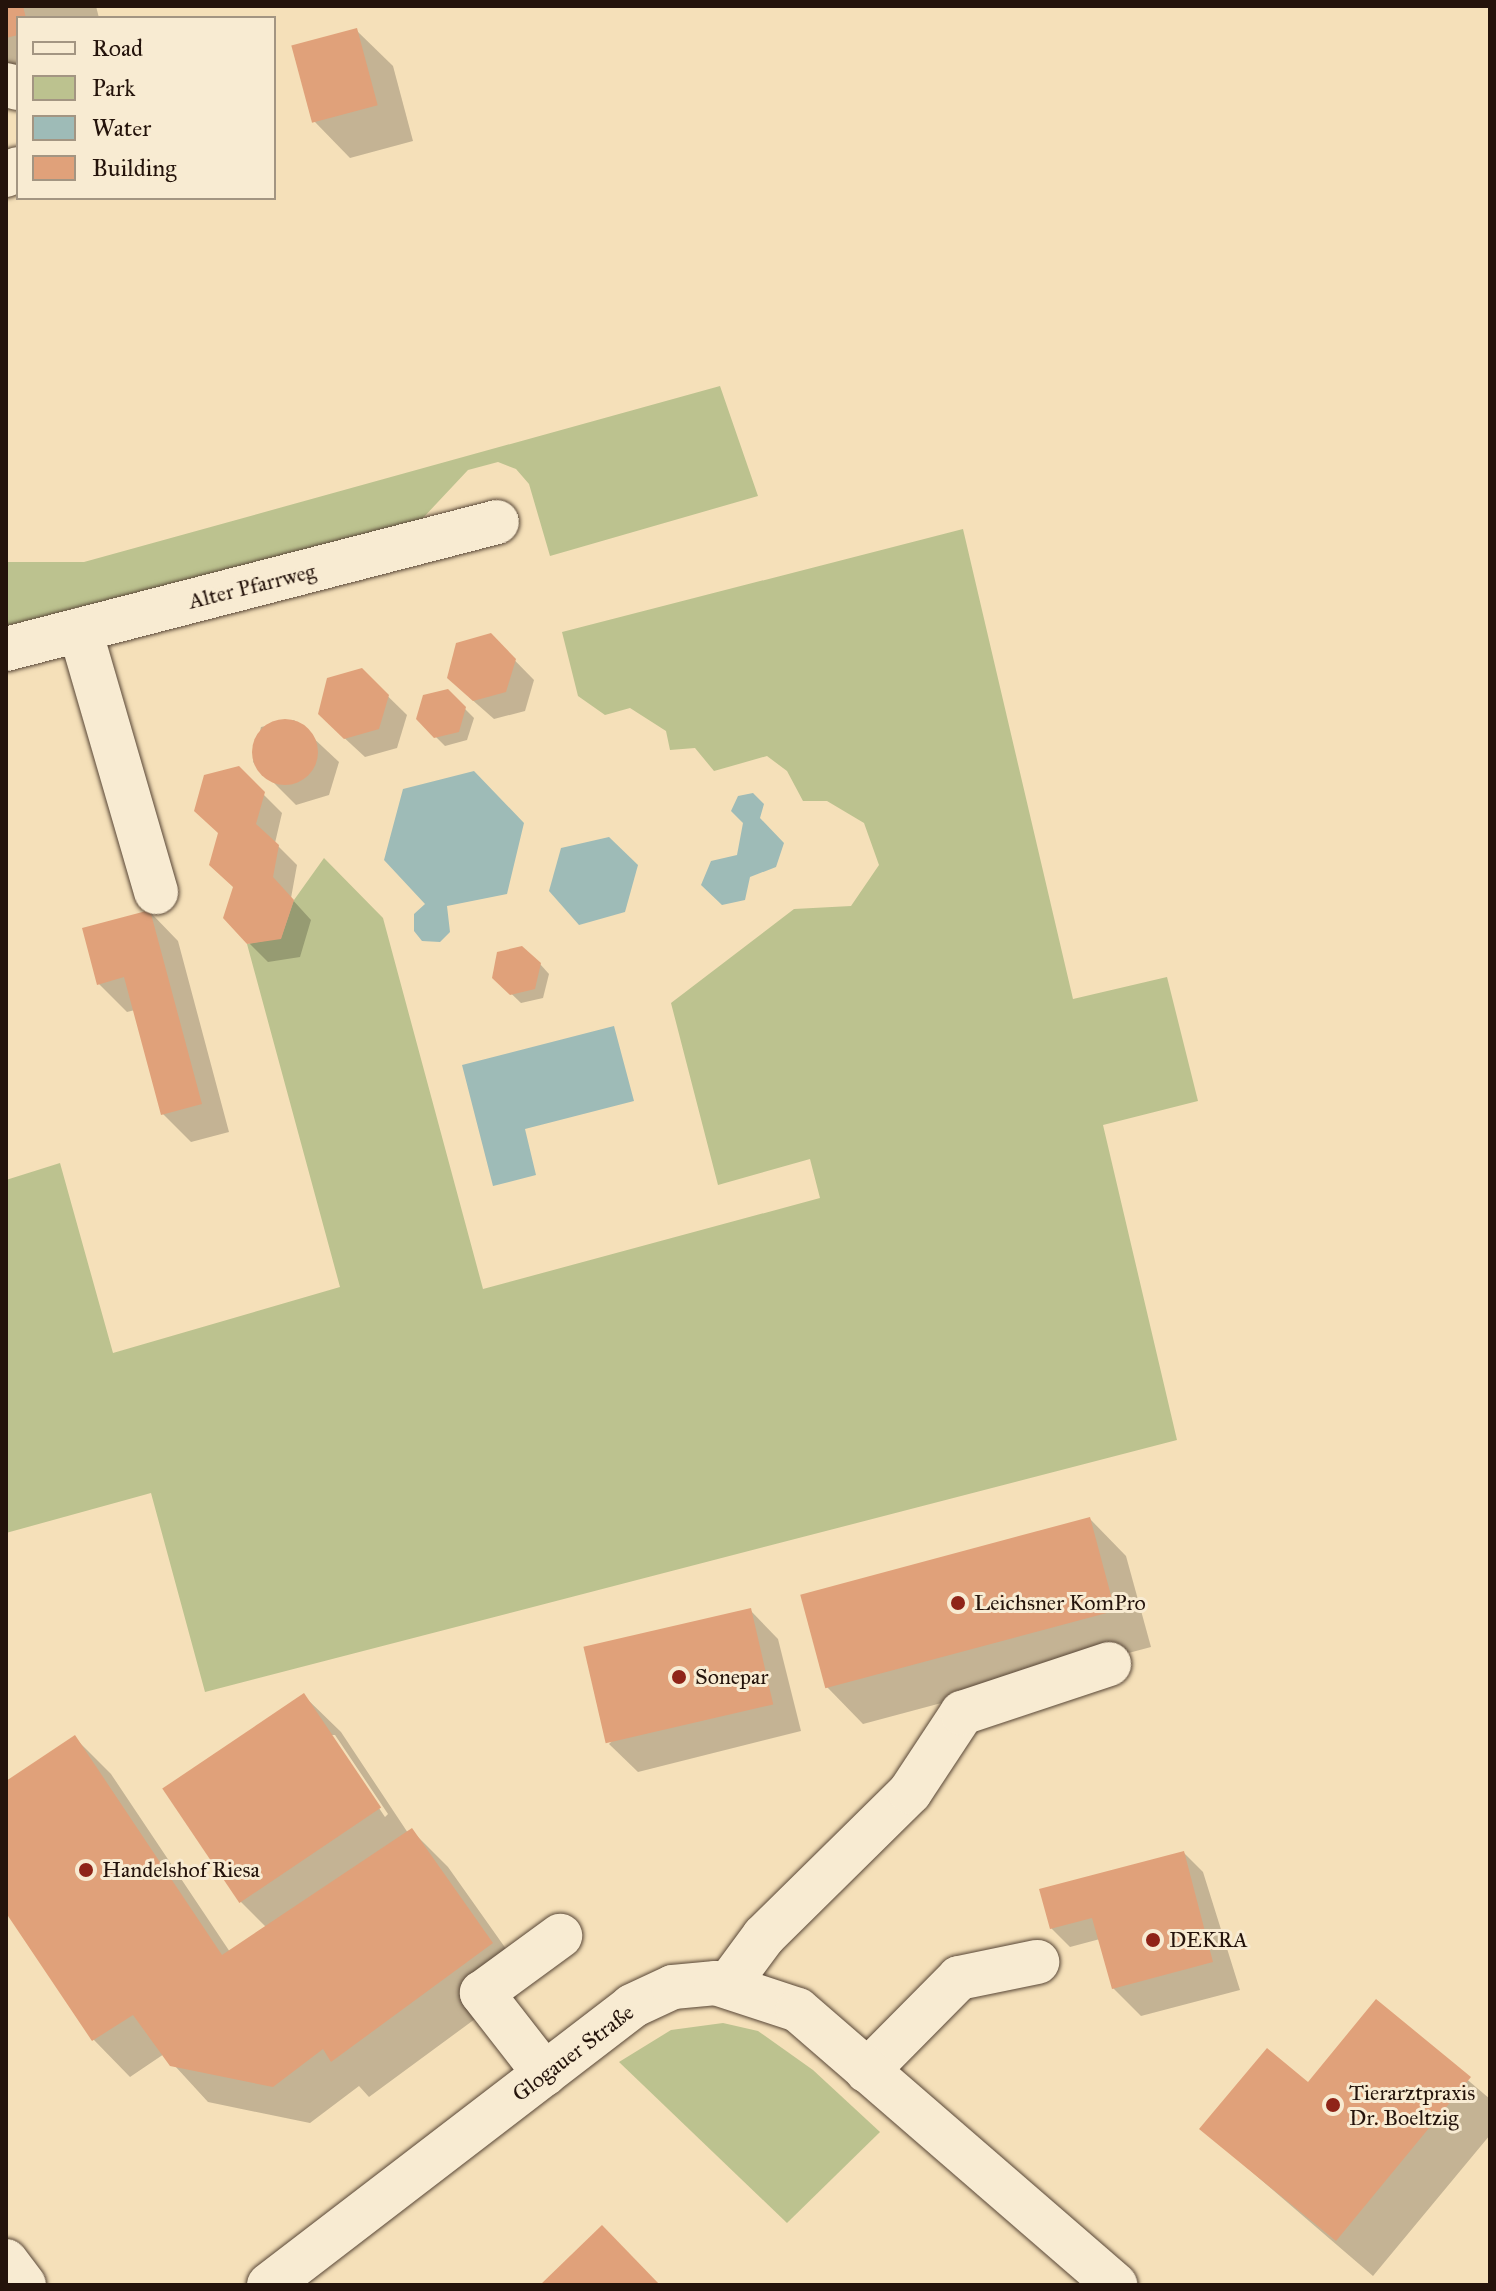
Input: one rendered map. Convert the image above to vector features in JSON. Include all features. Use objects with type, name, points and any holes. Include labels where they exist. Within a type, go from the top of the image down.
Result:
[{"type":"street","name":"Alter Pfarrweg","points":[[6,649],[497,522]]},
{"type":"street","points":[[80,630],[156,892]]},
{"type":"street","points":[[727,1986],[764,1936],[910,1792],[962,1713],[1109,1664]]},
{"type":"street","points":[[545,2074],[482,1993],[560,1936]]},
{"type":"street","points":[[867,2071],[959,1978],[1037,1962]]},
{"type":"street","name":"Glogauer Straße","points":[[269,2285],[632,2006],[673,1987],[727,1986],[798,2010],[1116,2285]]},
{"type":"street","points":[[6,2261],[24,2285]]},
{"type":"green space","points":[[720,386],[758,496],[550,556],[529,484],[516,469],[498,462],[468,470],[422,519],[6,626],[6,562],[84,562]]},
{"type":"green space","points":[[963,529],[1073,999],[1167,977],[1198,1101],[1103,1125],[1177,1440],[205,1692],[151,1493],[6,1533],[6,1180],[60,1163],[113,1353],[340,1287],[247,944],[281,938],[294,900],[324,858],[383,918],[483,1289],[820,1198],[810,1159],[718,1185],[671,1003],[794,909],[851,906],[879,865],[864,823],[827,801],[803,801],[787,771],[767,756],[714,771],[695,748],[670,750],[666,731],[630,708],[605,715],[578,696],[562,632]]},
{"type":"green space","points":[[723,2023],[758,2031],[813,2070],[880,2132],[787,2223],[619,2062],[671,2030]]},
{"type":"water","points":[[474,771],[524,823],[507,894],[447,906],[450,932],[440,942],[422,941],[414,931],[414,914],[425,904],[384,860],[403,789]]},
{"type":"water","points":[[753,793],[764,804],[760,818],[784,843],[776,867],[750,877],[745,900],[722,905],[701,885],[711,861],[737,855],[743,823],[731,811],[738,796]]},
{"type":"water","points":[[609,837],[638,865],[625,912],[579,925],[549,891],[561,848]]},
{"type":"water","points":[[614,1026],[634,1101],[525,1129],[536,1175],[493,1186],[462,1065]]},
{"type":"building","points":[[6,6],[23,6],[26,16],[16,16],[16,36],[6,38]]},
{"type":"building","points":[[357,28],[378,105],[312,123],[291,46]]},
{"type":"building","points":[[491,633],[516,659],[506,692],[473,701],[447,678],[456,643]]},
{"type":"building","points":[[362,668],[389,695],[379,729],[344,739],[318,714],[327,678]]},
{"type":"building","points":[[448,689],[466,707],[459,732],[434,738],[416,719],[423,695]]},
{"type":"building","points":[[285,719],[298,721],[313,734],[318,752],[316,765],[303,780],[285,785],[272,783],[257,770],[252,752],[254,739],[267,724]]},
{"type":"building","points":[[239,766],[265,792],[256,824],[279,845],[273,877],[294,900],[281,939],[247,944],[223,918],[233,887],[209,865],[218,833],[194,811],[204,775]]},
{"type":"building","points":[[150,910],[202,1104],[161,1115],[124,977],[97,985],[82,928]]},
{"type":"building","points":[[522,946],[541,963],[535,989],[510,995],[492,978],[497,952]]},
{"type":"building","name":"Leichsner KomPro","points":[[1090,1517],[1115,1611],[825,1688],[800,1595]]},
{"type":"building","name":"Sonepar","points":[[751,1608],[773,1704],[606,1743],[583,1647]]},
{"type":"building","points":[[304,1693],[381,1807],[239,1903],[162,1789]]},
{"type":"building","name":"Handelshof Riesa","points":[[75,1735],[222,1955],[412,1828],[493,1943],[331,2062],[323,2049],[273,2087],[170,2066],[133,2015],[92,2041],[6,1913],[6,1781]]},
{"type":"building","points":[[1184,1851],[1213,1962],[1112,1989],[1092,1918],[1050,1929],[1039,1889]]},
{"type":"building","name":"Tierarztpraxis Dr. Boeltzig","points":[[1376,1999],[1471,2077],[1336,2241],[1199,2129],[1267,2048],[1308,2082]]},
{"type":"building","points":[[602,2225],[660,2285],[540,2285]]},
{"type":"place","name":"Leichsner KomPro","points":[[958,1603]]},
{"type":"place","name":"Sonepar","points":[[679,1677]]},
{"type":"place","name":"Handelshof Riesa","points":[[86,1870]]},
{"type":"place","name":"DEKRA","points":[[1153,1940]]},
{"type":"place","name":"Tierarztpraxis Dr. Boeltzig","points":[[1333,2105]]}]
